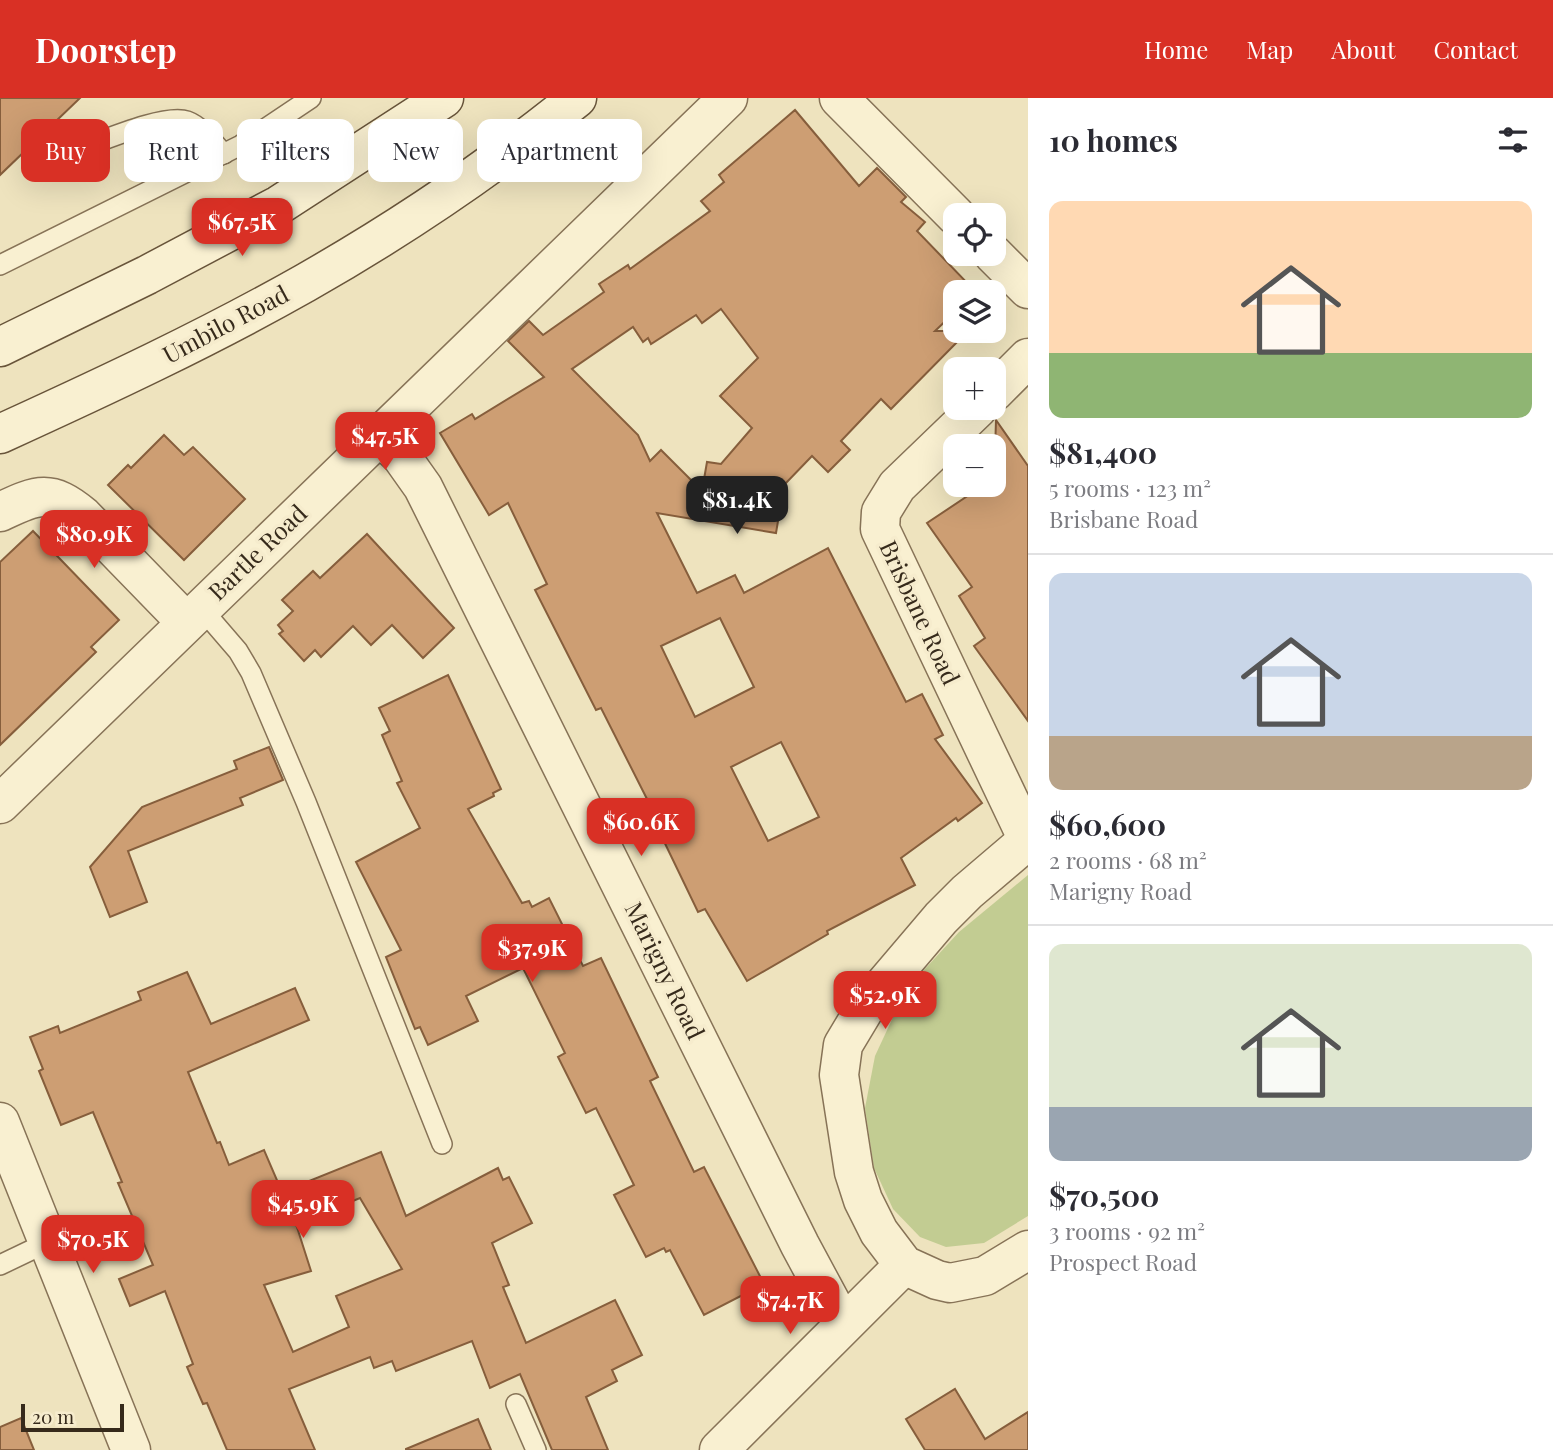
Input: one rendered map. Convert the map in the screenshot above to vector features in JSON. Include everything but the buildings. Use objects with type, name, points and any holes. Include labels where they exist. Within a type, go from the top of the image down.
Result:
[{"type":"street","points":[[0,347],[147,275],[279,205],[444,98]]},
{"type":"street","name":"Umbilo Road","points":[[0,434],[150,365],[305,283],[419,213],[519,145],[578,98]]},
{"type":"street","name":"Bartle Road","points":[[0,804],[728,98]]},
{"type":"street","points":[[839,98],[943,203]]},
{"type":"street","points":[[1005,266],[1028,289]]},
{"type":"street","points":[[1006,380],[1028,358]]},
{"type":"street","name":"Brisbane Road","points":[[966,420],[897,486],[881,512],[880,529],[1028,840]]},
{"type":"street","name":"Marigny Road","points":[[380,436],[401,456],[423,487],[790,1226],[843,1325]]},
{"type":"street","points":[[0,512],[42,496],[51,496],[68,504],[194,615]]},
{"type":"street","points":[[1028,840],[940,918],[867,1004],[843,1045],[839,1074],[854,1172],[863,1200],[879,1232],[904,1265],[950,1283],[985,1276],[1028,1251]]},
{"type":"street","points":[[0,1122],[131,1450]]},
{"type":"street","points":[[719,1450],[904,1265]]},
{"type":"lane","points":[[0,265],[241,145],[311,98]]},
{"type":"lane","points":[[110,138],[158,122],[180,120],[192,124],[224,154]]},
{"type":"lane","points":[[194,615],[238,650],[251,673],[306,802],[442,1143]]},
{"type":"lane","points":[[0,1265],[48,1242]]},
{"type":"lane","points":[[516,1404],[536,1450]]},
{"type":"green space","points":[[1028,875],[1028,1216],[984,1243],[946,1247],[920,1237],[893,1209],[874,1168],[865,1108],[875,1056],[895,1013],[924,970],[959,932]]}]
